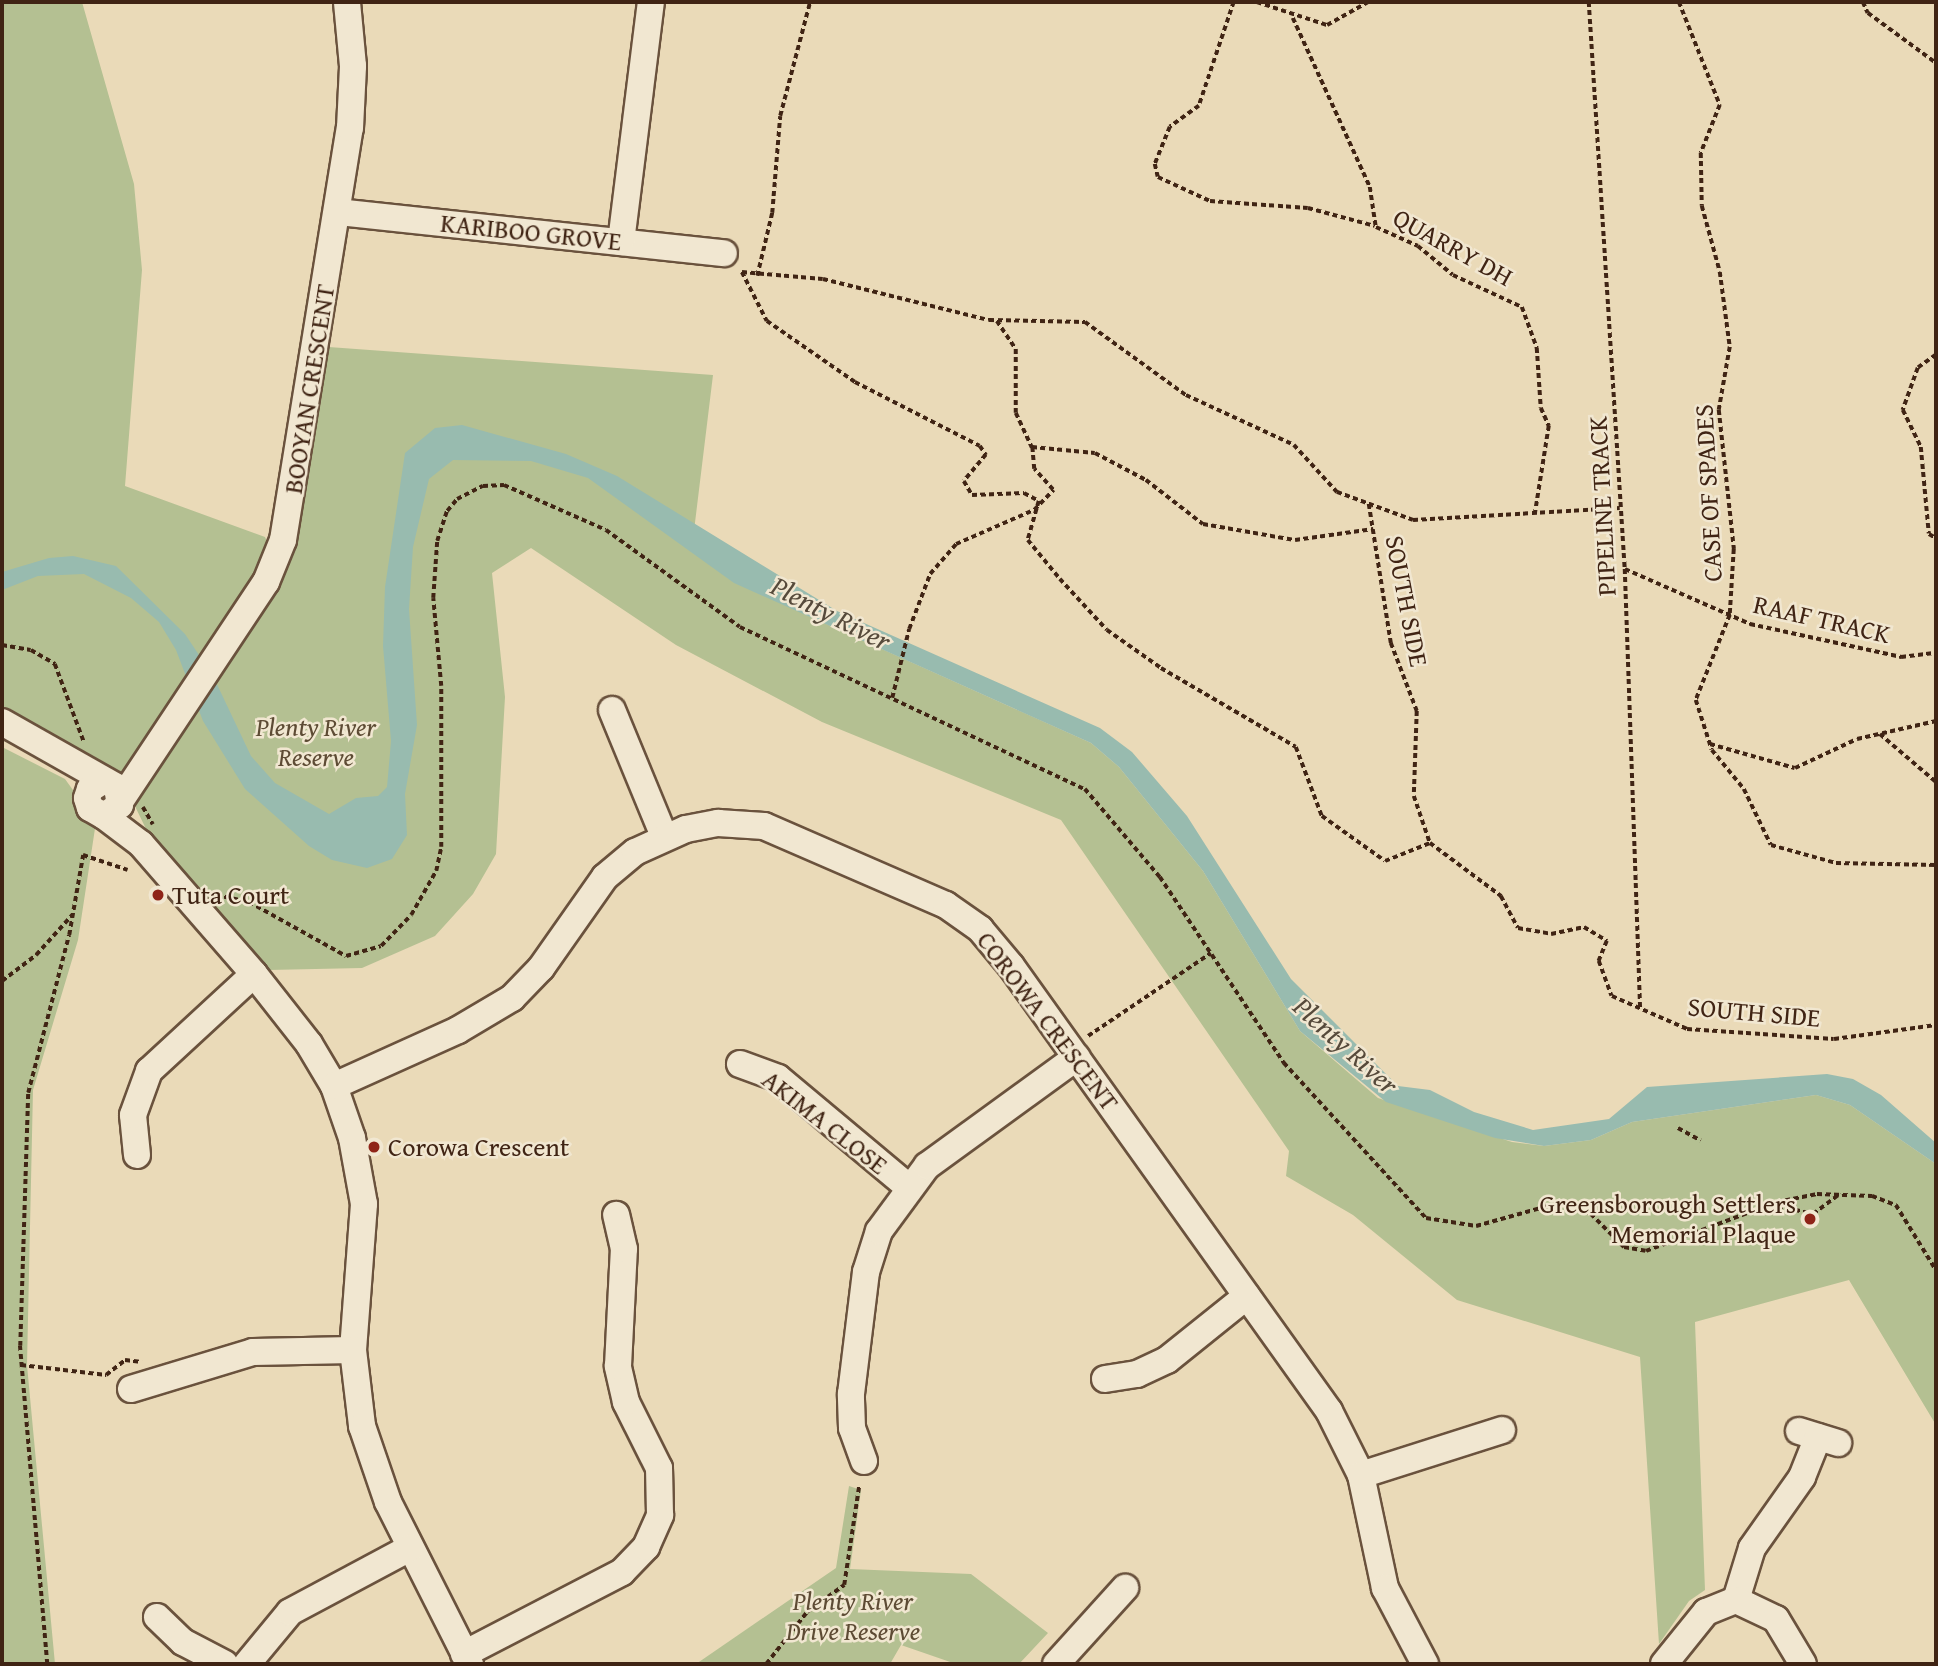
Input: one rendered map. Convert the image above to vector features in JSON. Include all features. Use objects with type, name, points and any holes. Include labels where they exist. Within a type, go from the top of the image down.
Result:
[{"type":"street","name":"BOOYAN CRESCENT","points":[[107,796],[157,741],[250,605],[276,561],[289,512],[338,212],[353,93],[347,2]]},
{"type":"street","points":[[621,242],[651,2]]},
{"type":"street","name":"KARIBOO GROVE","points":[[338,212],[621,242],[733,266]]},
{"type":"street","points":[[612,710],[664,836]]},
{"type":"street","points":[[2,722],[107,796],[156,861],[254,974],[309,1044],[334,1086],[352,1138],[364,1204],[354,1350],[369,1452],[410,1548],[467,1659],[622,1572],[646,1547],[660,1515],[659,1468],[626,1402],[618,1366],[624,1248],[616,1215]]},
{"type":"street","points":[[2,741],[107,796]]},
{"type":"street","name":"COROWA CRESCENT","points":[[334,1086],[458,1030],[512,998],[541,968],[605,877],[664,836],[718,823],[764,826],[946,905],[993,943],[1080,1048],[1247,1296],[1329,1411],[1361,1475],[1382,1578],[1411,1660]]},
{"type":"street","points":[[136,1155],[133,1115],[149,1071],[254,974]]},
{"type":"street","points":[[862,1473],[850,1413],[864,1283],[879,1231],[907,1186],[943,1152],[1080,1048]]},
{"type":"street","name":"AKIMA CLOSE","points":[[740,1065],[778,1078],[907,1186]]},
{"type":"street","points":[[1105,1379],[1137,1374],[1167,1360],[1247,1296]]},
{"type":"street","points":[[131,1389],[253,1352],[354,1350]]},
{"type":"street","points":[[1361,1475],[1502,1430]]},
{"type":"street","points":[[1737,1600],[1752,1548],[1802,1477],[1819,1437]]},
{"type":"street","points":[[247,1664],[290,1612],[410,1548]]},
{"type":"street","points":[[1056,1664],[1125,1588]]},
{"type":"street","points":[[1664,1664],[1706,1612],[1737,1600],[1776,1619],[1803,1664]]},
{"type":"street","points":[[157,1617],[183,1642],[225,1664]]},
{"type":"path","points":[[757,276],[772,213],[780,116],[810,2]]},
{"type":"path","points":[[1234,2],[1199,106],[1170,127],[1155,164],[1158,177],[1210,201],[1308,208],[1375,226]]},
{"type":"path","points":[[1257,2],[1293,18],[1327,25],[1368,2]]},
{"type":"path","name":"PIPELINE TRACK","points":[[1589,2],[1625,569],[1640,1009]]},
{"type":"path","name":"CASE OF SPADES","points":[[1679,2],[1720,105],[1701,153],[1702,206],[1720,272],[1730,347],[1719,410],[1734,549],[1730,615],[1696,700],[1710,744],[1744,789],[1771,845],[1836,863],[1936,865]]},
{"type":"path","points":[[1863,2],[1868,13],[1936,63]]},
{"type":"path","name":"QUARRY DH","points":[[1293,18],[1370,187],[1375,226],[1418,246],[1453,275],[1522,307],[1537,348],[1541,408],[1549,426],[1535,513]]},
{"type":"path","points":[[733,266],[757,276],[822,279],[997,321],[1085,323],[1186,395],[1294,445],[1337,492],[1413,520],[1620,508]]},
{"type":"path","points":[[733,266],[767,321],[855,382],[980,446],[986,455],[964,481],[972,495],[1024,492],[1039,501],[1028,540],[1060,579],[1107,630],[1161,668],[1296,747],[1322,816],[1385,862],[1430,843]]},
{"type":"path","points":[[892,698],[909,629],[930,574],[956,544],[1038,506],[1053,490],[1034,469],[1032,447],[1016,413],[1016,349],[997,321]]},
{"type":"path","points":[[1936,355],[1918,368],[1903,410],[1921,447],[1929,534],[1936,538]]},
{"type":"path","points":[[1032,447],[1094,453],[1146,480],[1203,524],[1295,540],[1373,530]]},
{"type":"path","name":"SOUTH SIDE","points":[[1369,504],[1391,643],[1418,711],[1414,796],[1430,843],[1501,896],[1518,928],[1551,934],[1584,927],[1607,941],[1599,961],[1612,996],[1687,1029],[1834,1039],[1936,1025]]},
{"type":"path","name":"RAAF TRACK","points":[[1625,569],[1730,615],[1900,657],[1936,653]]},
{"type":"path","points":[[2,645],[31,650],[55,664],[85,747]]},
{"type":"path","points":[[1710,744],[1795,768],[1880,734],[1936,721]]},
{"type":"path","points":[[1880,734],[1936,782]]},
{"type":"path","points":[[47,1664],[23,1426],[22,1182],[28,1093],[74,913],[85,852],[128,870]]},
{"type":"path","points":[[2,981],[36,955],[74,913]]},
{"type":"path","points":[[1080,1048],[1211,953]]},
{"type":"path","points":[[1678,1128],[1701,1141]]},
{"type":"path","points":[[1770,1204],[1812,1214],[1840,1194]]},
{"type":"path","points":[[766,1664],[807,1612],[844,1585],[862,1473]]},
{"type":"green space","name":"Plenty River Reserve","points":[[2,2],[82,2],[134,184],[142,270],[125,486],[265,537],[275,559],[315,346],[713,375],[693,539],[804,614],[1091,743],[1119,767],[1203,871],[1300,1031],[1378,1098],[1512,1142],[1544,1146],[1591,1140],[1632,1122],[1816,1095],[1850,1105],[1936,1164],[1936,1425],[1849,1280],[1695,1322],[1705,1590],[1689,1601],[1659,1644],[1640,1357],[1457,1300],[1353,1215],[1286,1176],[1289,1151],[1061,820],[822,722],[676,645],[531,548],[492,573],[505,697],[496,854],[473,894],[435,936],[362,968],[269,970],[147,831],[131,798],[2,715]]},
{"type":"green space","points":[[2,747],[65,779],[96,822],[78,940],[33,1090],[27,1365],[55,1664],[2,1664]]},
{"type":"green space","name":"Plenty River Drive Reserve","points":[[849,1486],[861,1490],[850,1569],[971,1574],[1048,1633],[1019,1664],[956,1664],[901,1645],[890,1664],[696,1664],[836,1568]]},
{"type":"water","name":"Plenty River","points":[[462,425],[566,454],[617,476],[837,611],[1100,728],[1132,752],[1187,816],[1291,979],[1398,1086],[1430,1090],[1474,1112],[1533,1130],[1609,1119],[1647,1087],[1827,1074],[1853,1079],[1881,1095],[1936,1143],[1936,1164],[1850,1105],[1816,1095],[1632,1122],[1591,1140],[1544,1146],[1495,1138],[1386,1102],[1300,1031],[1203,871],[1119,767],[1091,743],[734,583],[588,478],[531,461],[453,460],[429,479],[413,547],[409,609],[417,725],[405,794],[407,835],[392,859],[367,868],[332,860],[309,846],[245,789],[203,721],[176,650],[159,622],[131,598],[84,574],[38,576],[2,590],[2,572],[49,558],[73,556],[116,566],[185,634],[213,676],[251,756],[275,783],[329,814],[356,798],[378,796],[387,787],[391,741],[383,646],[385,587],[405,453],[435,428]]},
{"type":"place","name":"Tuta Court","points":[[158,895]]},
{"type":"place","name":"Corowa Crescent","points":[[374,1147]]},
{"type":"place","name":"Greensborough Settlers Memorial Plaque","points":[[1810,1219]]}]
